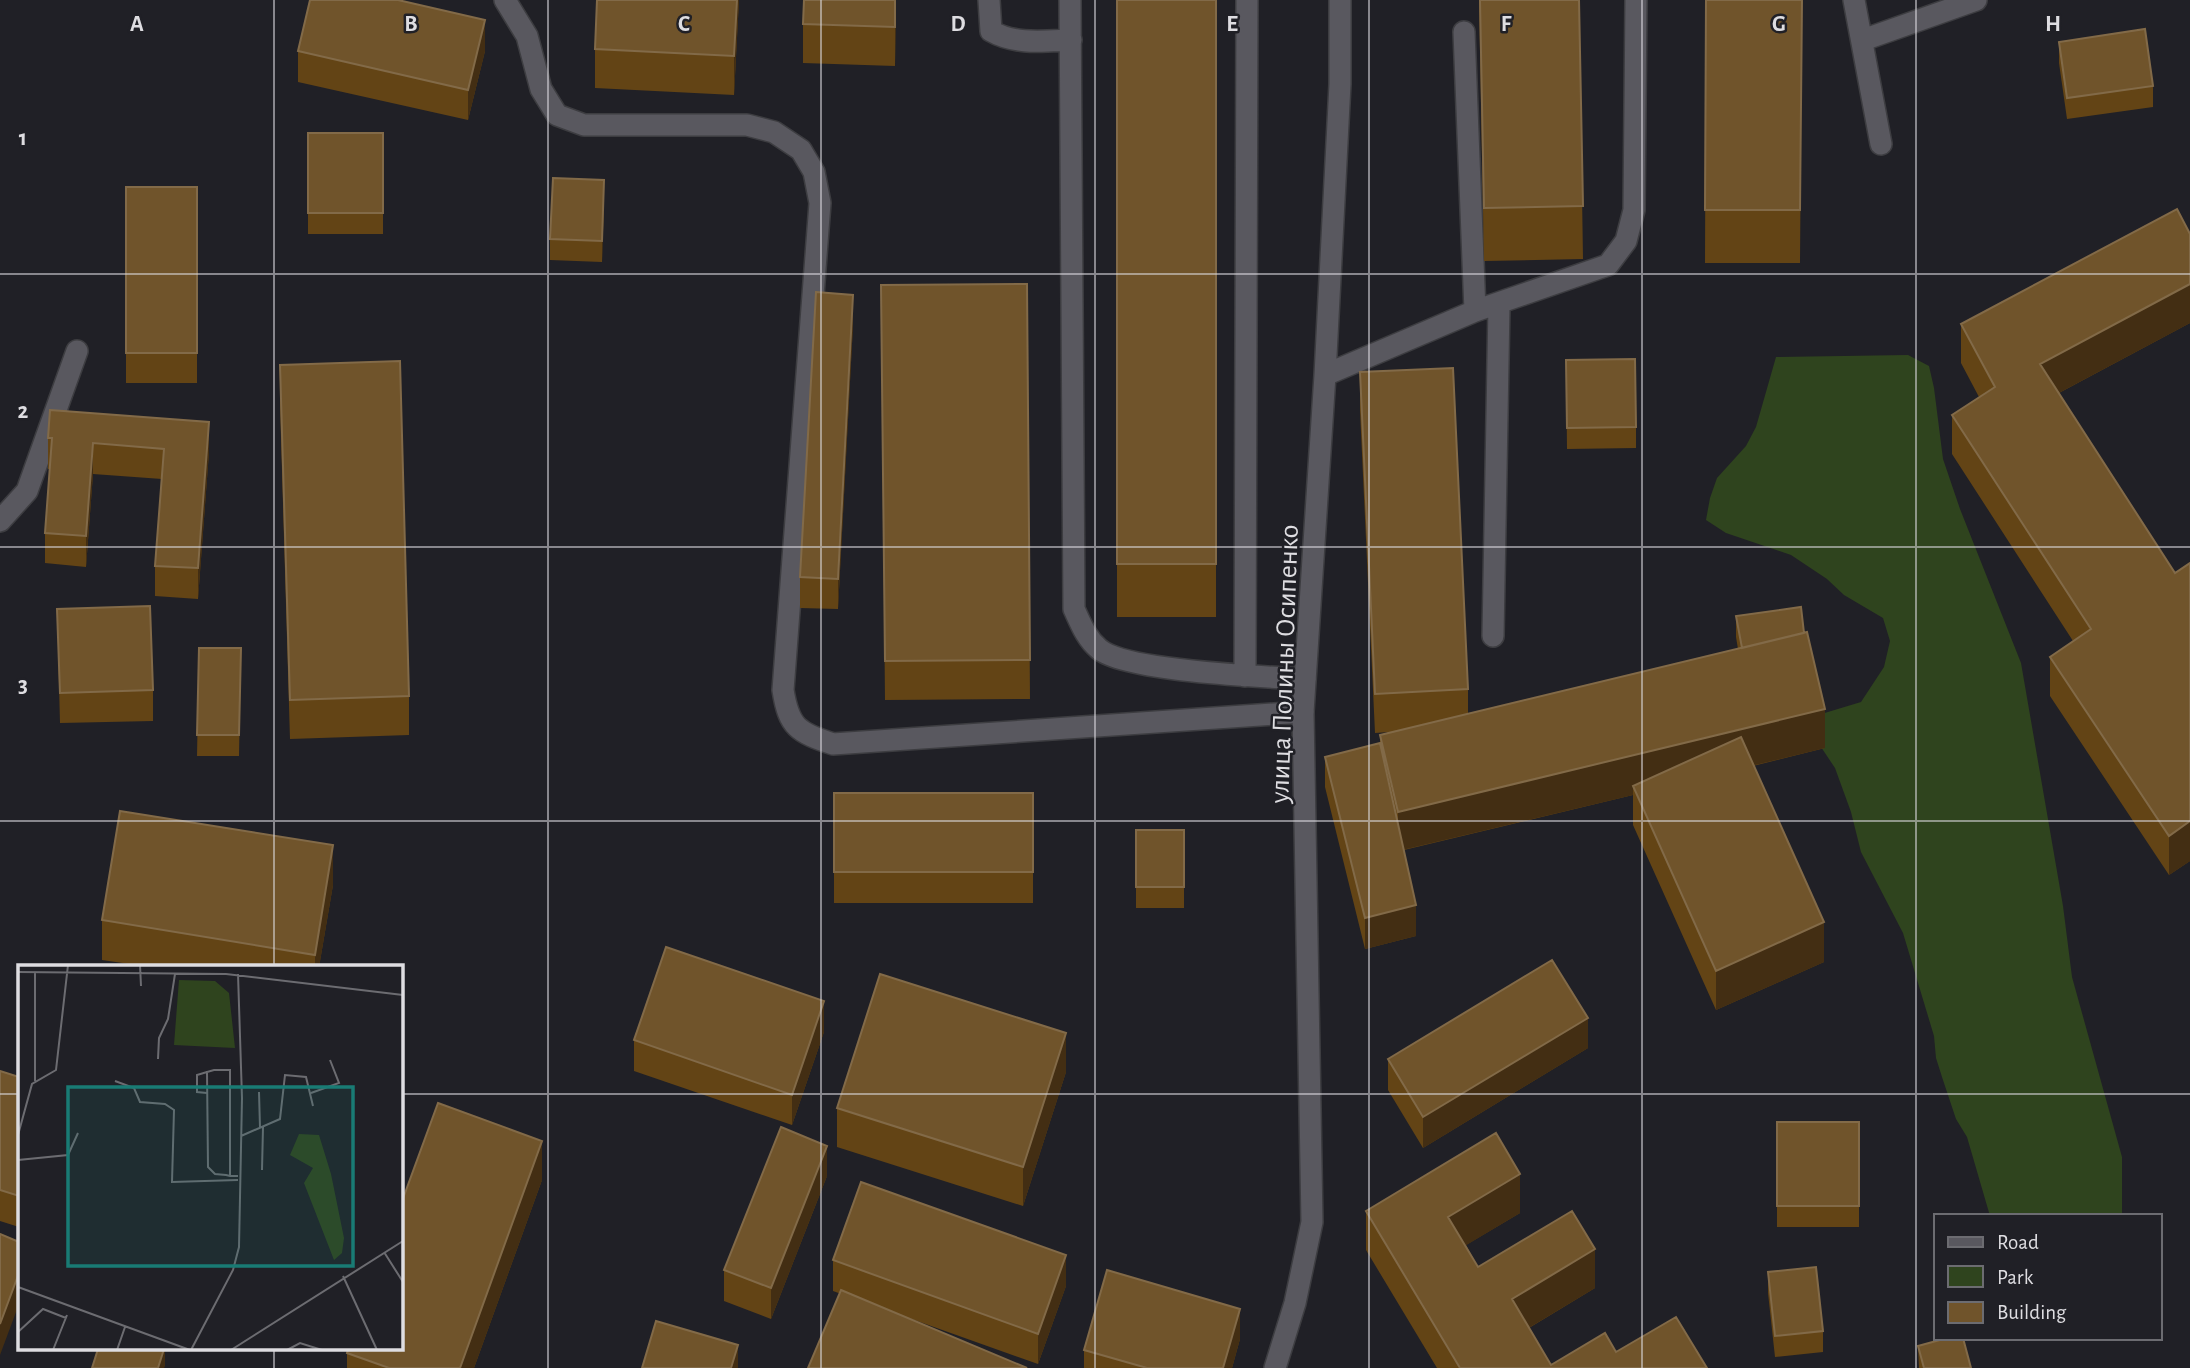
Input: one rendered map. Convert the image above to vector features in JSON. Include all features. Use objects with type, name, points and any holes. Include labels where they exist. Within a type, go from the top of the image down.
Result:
[{"type":"street","points":[[505,0],[527,36],[541,89],[556,115],[584,125],[747,125],[774,132],[801,150],[814,173],[820,203],[783,690],[786,712],[796,727],[810,736],[833,744],[1303,712]]},
{"type":"street","points":[[989,0],[991,31],[1002,38],[1016,41],[1070,40]]},
{"type":"street","points":[[1070,0],[1074,609],[1087,637],[1101,652],[1127,661],[1245,676],[1305,679]]},
{"type":"street","points":[[1245,676],[1247,0]]},
{"type":"street","name":"улица Полины Осипенко","points":[[1275,1368],[1295,1303],[1312,1222],[1303,712],[1325,374],[1340,84],[1340,0]]},
{"type":"street","points":[[1325,374],[1475,311],[1499,305],[1608,265],[1626,241],[1634,210],[1636,0]]},
{"type":"street","points":[[1854,0],[1881,144]]},
{"type":"street","points":[[1863,40],[1976,0]]},
{"type":"street","points":[[1464,32],[1475,311]]},
{"type":"street","points":[[1493,636],[1499,305]]},
{"type":"street","points":[[0,521],[27,491],[77,351]]},
{"type":"green space","points":[[1908,355],[1929,366],[1943,459],[2021,663],[2063,906],[2072,977],[2122,1157],[2122,1214],[1989,1214],[1967,1137],[1956,1119],[1936,1058],[1934,1036],[1903,933],[1861,852],[1851,812],[1835,768],[1813,735],[1818,715],[1861,702],[1884,667],[1890,641],[1883,618],[1844,595],[1827,579],[1791,555],[1726,533],[1706,520],[1717,478],[1746,446],[1756,427],[1776,357]]},
{"type":"building","points":[[310,0],[398,0],[485,20],[468,90],[298,51]]},
{"type":"building","points":[[597,0],[737,0],[734,56],[595,49]]},
{"type":"building","points":[[804,0],[895,0],[895,27],[803,24]]},
{"type":"building","points":[[1117,0],[1216,0],[1216,564],[1117,564]]},
{"type":"building","points":[[1480,0],[1579,0],[1583,206],[1484,208]]},
{"type":"building","points":[[1706,0],[1802,0],[1800,210],[1705,210]]},
{"type":"building","points":[[2145,29],[2153,86],[2067,98],[2059,42]]},
{"type":"building","points":[[308,133],[383,133],[383,213],[308,213]]},
{"type":"building","points":[[553,178],[604,180],[602,241],[550,239]]},
{"type":"building","points":[[126,187],[197,187],[197,353],[126,353]]},
{"type":"building","points":[[2177,209],[2190,234],[2190,284],[2040,364],[2175,573],[2190,563],[2190,821],[2169,836],[2050,657],[2091,629],[1952,415],[1995,387],[1961,324]]},
{"type":"building","points":[[1027,284],[1030,660],[885,661],[881,285]]},
{"type":"building","points":[[816,292],[853,295],[838,579],[800,577]]},
{"type":"building","points":[[1635,359],[1636,427],[1567,428],[1566,360]]},
{"type":"building","points":[[400,361],[409,696],[290,700],[280,365]]},
{"type":"building","points":[[1453,368],[1468,689],[1375,694],[1360,372]]},
{"type":"building","points":[[50,410],[209,422],[198,568],[155,566],[164,449],[93,443],[86,536],[45,533],[52,438],[48,438]]},
{"type":"building","points":[[150,606],[153,690],[60,693],[57,609]]},
{"type":"building","points":[[1801,607],[1804,633],[1742,648],[1736,616]]},
{"type":"building","points":[[1807,632],[1825,709],[1398,812],[1380,735]]},
{"type":"building","points":[[199,648],[241,648],[239,735],[197,735]]},
{"type":"building","points":[[1741,737],[1824,922],[1716,971],[1633,786]]},
{"type":"building","points":[[1380,743],[1416,905],[1365,918],[1325,757]]},
{"type":"building","points":[[834,793],[1033,793],[1033,872],[834,872]]},
{"type":"building","points":[[120,811],[333,845],[315,955],[102,920]]},
{"type":"building","points":[[1136,830],[1184,830],[1184,887],[1136,887]]},
{"type":"building","points":[[666,947],[824,1001],[792,1095],[634,1040]]},
{"type":"building","points":[[1552,960],[1588,1018],[1423,1117],[1388,1059]]},
{"type":"building","points":[[880,974],[1066,1033],[1023,1167],[837,1108]]},
{"type":"building","points":[[0,1071],[18,1077],[18,1196],[0,1190]]},
{"type":"building","points":[[438,1103],[542,1141],[460,1368],[389,1368],[347,1353],[348,1350],[402,1350],[402,1201]]},
{"type":"building","points":[[1777,1122],[1859,1122],[1859,1206],[1777,1206]]},
{"type":"building","points":[[781,1127],[827,1146],[771,1288],[724,1270]]},
{"type":"building","points":[[1496,1133],[1520,1174],[1448,1217],[1478,1267],[1572,1211],[1595,1249],[1512,1299],[1551,1365],[1605,1333],[1616,1352],[1676,1317],[1707,1368],[1460,1368],[1366,1211]]},
{"type":"building","points":[[861,1182],[1066,1255],[1038,1334],[833,1260]]},
{"type":"building","points":[[0,1234],[18,1242],[18,1276],[0,1324]]},
{"type":"building","points":[[1816,1267],[1823,1331],[1775,1336],[1768,1272]]},
{"type":"building","points":[[1107,1270],[1240,1309],[1223,1368],[1147,1368],[1084,1350]]},
{"type":"building","points":[[841,1290],[1027,1368],[808,1368]]},
{"type":"building","points":[[656,1321],[738,1345],[731,1368],[642,1368]]},
{"type":"building","points":[[1940,1340],[1964,1340],[1971,1368],[1924,1368],[1918,1346]]},
{"type":"building","points":[[98,1350],[164,1350],[158,1368],[92,1368]]}]
